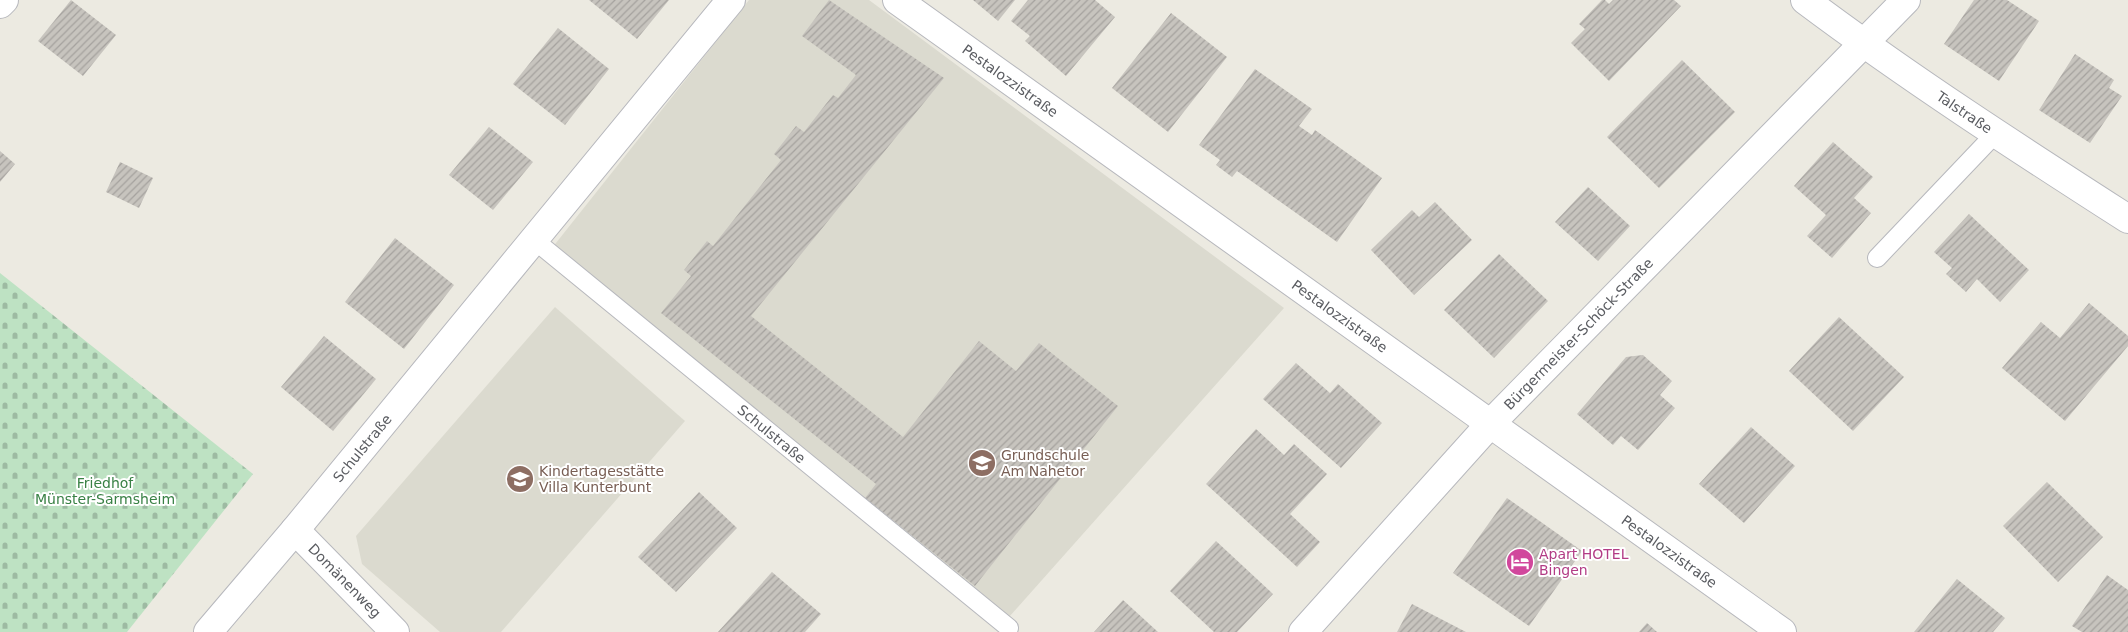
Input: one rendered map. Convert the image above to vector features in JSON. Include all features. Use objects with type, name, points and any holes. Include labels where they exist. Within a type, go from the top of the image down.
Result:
[{"type":"street","points":[[0,4],[4,0]]},
{"type":"street","name":"Schulstraße","points":[[208,632],[295,530],[732,0]]},
{"type":"street","name":"Pestalozzistraße","points":[[896,0],[1782,632]]},
{"type":"street","name":"Talstraße","points":[[1805,0],[1862,43],[1995,134],[2128,219]]},
{"type":"street","name":"Bürgermeister-Schöck-Straße","points":[[1303,632],[1490,424],[1906,0]]},
{"type":"street","name":"Domänenweg","points":[[295,530],[395,632]]},
{"type":"lane","points":[[1877,258],[1995,134]]},
{"type":"lane","name":"Schulstraße","points":[[533,239],[1009,628]]},
{"type":"shaded area","name":"Grundschule Am Nahetor","points":[[749,0],[869,0],[1284,308],[1009,617],[552,248]]},
{"type":"shaded area","name":"Kindertagesstätte Villa Kunterbunt","points":[[555,307],[685,421],[501,632],[440,632],[362,564],[356,536]]},
{"type":"green space","name":"Friedhof Münster-Sarmsheim","points":[[0,273],[253,474],[127,632],[0,632]]},
{"type":"building","points":[[71,0],[116,35],[83,76],[38,41]]},
{"type":"building","points":[[589,0],[669,0],[637,39]]},
{"type":"building","points":[[829,0],[944,78],[751,316],[903,437],[979,341],[1016,371],[1039,343],[1118,406],[975,586],[865,498],[876,484],[661,313],[691,276],[684,270],[707,241],[713,246],[781,160],[774,154],[796,126],[804,132],[833,95],[838,98],[856,75],[802,36]]},
{"type":"building","points":[[973,0],[1015,0],[998,21]]},
{"type":"building","points":[[1028,0],[1095,0],[1115,17],[1066,76],[1025,41],[1030,36],[1011,21]]},
{"type":"building","points":[[1602,0],[1609,4],[1613,0],[1674,0],[1681,6],[1609,81],[1571,43],[1585,29],[1579,24]]},
{"type":"building","points":[[1974,0],[2007,0],[2039,21],[1999,81],[1944,44]]},
{"type":"building","points":[[1171,13],[1227,57],[1168,132],[1112,88]]},
{"type":"building","points":[[558,28],[609,69],[565,125],[513,84]]},
{"type":"building","points":[[2075,54],[2114,80],[2109,88],[2122,96],[2090,143],[2039,110]]},
{"type":"building","points":[[1682,60],[1735,112],[1659,188],[1607,137]]},
{"type":"building","points":[[1255,69],[1312,109],[1299,126],[1312,135],[1315,130],[1382,178],[1337,242],[1237,171],[1232,177],[1216,165],[1220,160],[1199,145]]},
{"type":"building","points":[[489,127],[533,162],[493,210],[449,175]]},
{"type":"building","points":[[1833,142],[1873,177],[1854,198],[1871,213],[1832,258],[1807,236],[1826,215],[1794,186]]},
{"type":"building","points":[[0,151],[15,164],[0,182]]},
{"type":"building","points":[[120,162],[153,178],[139,208],[106,192]]},
{"type":"building","points":[[1588,187],[1630,226],[1598,261],[1555,222]]},
{"type":"building","points":[[1435,202],[1472,240],[1414,295],[1371,250],[1412,210],[1419,217]]},
{"type":"building","points":[[1969,214],[2029,270],[2000,302],[1977,279],[1966,292],[1946,274],[1952,268],[1934,252]]},
{"type":"building","points":[[395,238],[454,285],[404,349],[345,302]]},
{"type":"building","points":[[1499,254],[1548,301],[1494,358],[1444,310]]},
{"type":"building","points":[[2089,303],[2128,336],[2128,346],[2065,421],[2002,368],[2041,322],[2060,338]]},
{"type":"building","points":[[1839,317],[1904,377],[1853,431],[1789,371]]},
{"type":"building","points":[[324,336],[376,379],[333,431],[281,387]]},
{"type":"building","points":[[1643,355],[1672,381],[1660,395],[1675,408],[1638,450],[1621,436],[1613,445],[1577,414],[1626,357]]},
{"type":"building","points":[[1296,363],[1330,393],[1338,384],[1382,423],[1341,468],[1263,399]]},
{"type":"building","points":[[1751,427],[1795,466],[1744,523],[1699,484]]},
{"type":"building","points":[[1256,429],[1284,455],[1294,444],[1327,474],[1290,514],[1320,542],[1297,567],[1206,484]]},
{"type":"building","points":[[2047,482],[2103,537],[2058,582],[2003,526]]},
{"type":"building","points":[[699,492],[737,528],[676,592],[638,557]]},
{"type":"building","points":[[1507,498],[1582,551],[1529,626],[1453,573]]},
{"type":"building","points":[[1216,541],[1273,594],[1237,632],[1214,632],[1170,591]]},
{"type":"building","points":[[772,572],[821,614],[805,632],[718,632]]},
{"type":"building","points":[[2107,575],[2128,590],[2128,632],[2082,632],[2072,626]]},
{"type":"building","points":[[1957,579],[2005,618],[1993,632],[1914,632]]},
{"type":"building","points":[[1123,600],[1158,632],[1094,632]]},
{"type":"building","points":[[1412,604],[1466,632],[1397,632]]},
{"type":"building","points":[[1647,623],[1657,632],[1639,632]]},
{"type":"place","name":"Grundschule Am Nahetor","points":[[982,463]]},
{"type":"place","name":"Kindertagesstätte Villa Kunterbunt","points":[[520,479]]},
{"type":"place","name":"Apart HOTEL Bingen","points":[[1520,562]]}]
